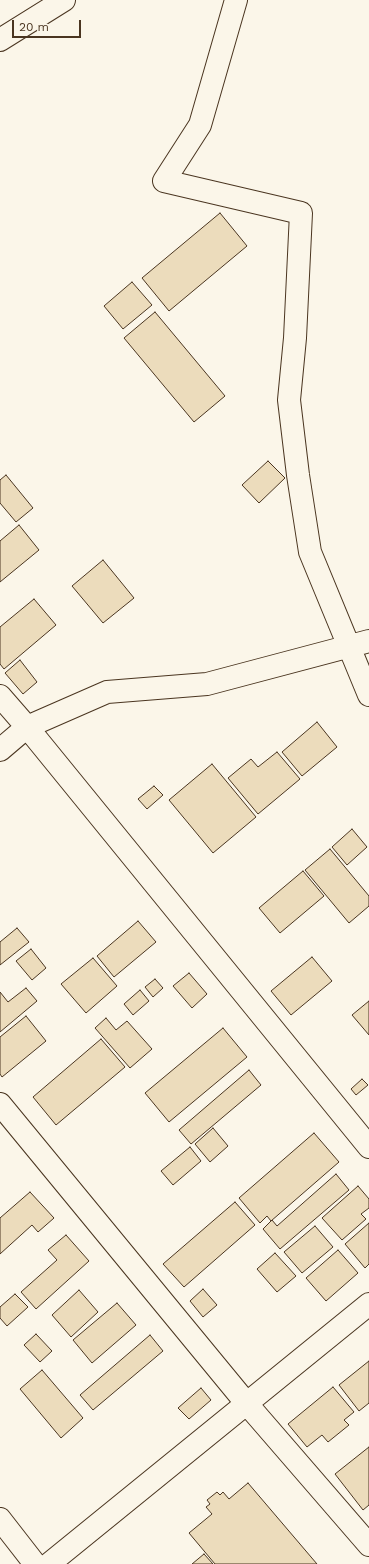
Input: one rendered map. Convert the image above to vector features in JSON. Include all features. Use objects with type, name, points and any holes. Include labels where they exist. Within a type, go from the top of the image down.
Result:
[{"type":"street","points":[[0,40],[64,0]]},
{"type":"street","points":[[236,0],[200,125],[164,181],[301,213],[295,338],[289,400],[298,475],[310,552],[359,644],[369,695]]},
{"type":"street","points":[[0,750],[27,727],[107,692],[207,684],[359,644]]},
{"type":"street","points":[[0,696],[27,727],[369,1147]]},
{"type":"street","points":[[0,1104],[247,1404],[369,1546]]},
{"type":"street","points":[[49,1564],[369,1304]]},
{"type":"street","points":[[0,1519],[35,1564]]},
{"type":"building","points":[[220,213],[247,246],[169,311],[142,278]]},
{"type":"building","points":[[132,282],[152,305],[123,329],[104,306]]},
{"type":"building","points":[[155,312],[225,396],[194,422],[124,338]]},
{"type":"building","points":[[268,461],[285,478],[259,503],[242,485]]},
{"type":"building","points":[[6,475],[33,508],[16,522],[0,503],[0,480]]},
{"type":"building","points":[[19,525],[39,550],[0,582],[0,541]]},
{"type":"building","points":[[103,560],[134,598],[103,623],[72,586]]},
{"type":"building","points":[[34,599],[56,625],[4,669],[0,664],[0,627]]},
{"type":"building","points":[[20,660],[37,682],[23,694],[5,673]]},
{"type":"building","points":[[317,722],[337,747],[302,776],[282,752]]},
{"type":"building","points":[[277,752],[300,779],[258,814],[228,778],[251,759],[258,767]]},
{"type":"building","points":[[212,764],[256,817],[213,853],[169,800]]},
{"type":"building","points":[[154,786],[163,795],[147,809],[138,799]]},
{"type":"building","points":[[352,829],[367,847],[347,865],[332,847]]},
{"type":"building","points":[[330,849],[369,896],[369,906],[349,923],[305,870]]},
{"type":"building","points":[[303,871],[324,896],[280,933],[259,908]]},
{"type":"building","points":[[138,921],[156,942],[114,977],[97,956]]},
{"type":"building","points":[[17,928],[29,942],[0,965],[0,942]]},
{"type":"building","points":[[31,949],[46,968],[32,980],[16,961]]},
{"type":"building","points":[[312,957],[332,981],[291,1015],[271,991]]},
{"type":"building","points":[[93,958],[117,986],[86,1013],[61,984]]},
{"type":"building","points":[[189,973],[207,994],[192,1008],[173,986]]},
{"type":"building","points":[[155,979],[163,988],[153,997],[145,987]]},
{"type":"building","points":[[26,988],[37,1001],[0,1032],[0,992],[8,1002]]},
{"type":"building","points":[[140,990],[149,1001],[133,1015],[124,1004]]},
{"type":"building","points":[[369,1001],[369,1035],[352,1015]]},
{"type":"building","points":[[26,1016],[46,1041],[2,1077],[0,1074],[0,1037]]},
{"type":"building","points":[[106,1018],[116,1030],[127,1021],[152,1049],[130,1068],[95,1028]]},
{"type":"building","points":[[223,1028],[247,1057],[169,1122],[145,1093]]},
{"type":"building","points":[[101,1039],[125,1067],[56,1125],[33,1097]]},
{"type":"building","points":[[249,1070],[261,1085],[191,1144],[179,1130]]},
{"type":"building","points":[[362,1079],[368,1085],[356,1095],[351,1089]]},
{"type":"building","points":[[213,1128],[228,1146],[210,1162],[195,1144]]},
{"type":"building","points":[[314,1133],[339,1162],[271,1221],[267,1216],[260,1223],[239,1198]]},
{"type":"building","points":[[190,1147],[201,1161],[173,1185],[161,1171]]},
{"type":"building","points":[[336,1174],[349,1190],[280,1249],[263,1229],[272,1220],[277,1226]]},
{"type":"building","points":[[358,1186],[369,1199],[369,1208],[361,1214],[366,1219],[342,1240],[322,1218]]},
{"type":"building","points":[[30,1192],[54,1218],[38,1232],[32,1225],[0,1254],[0,1218]]},
{"type":"building","points":[[235,1202],[255,1225],[184,1287],[163,1264]]},
{"type":"building","points":[[369,1223],[369,1264],[365,1268],[345,1244]]},
{"type":"building","points":[[315,1226],[333,1247],[302,1273],[284,1252]]},
{"type":"building","points":[[66,1235],[89,1261],[36,1309],[21,1292],[57,1260],[48,1250]]},
{"type":"building","points":[[338,1250],[358,1273],[326,1301],[306,1278]]},
{"type":"building","points":[[275,1253],[296,1276],[277,1292],[257,1269]]},
{"type":"building","points":[[203,1289],[217,1305],[203,1317],[190,1301]]},
{"type":"building","points":[[79,1290],[98,1312],[71,1337],[52,1315]]},
{"type":"building","points":[[15,1294],[28,1307],[7,1326],[0,1318],[0,1307]]},
{"type":"building","points":[[117,1303],[136,1325],[92,1363],[73,1340]]},
{"type":"building","points":[[36,1334],[52,1351],[40,1362],[24,1345]]},
{"type":"building","points":[[150,1335],[163,1351],[93,1410],[80,1395]]},
{"type":"building","points":[[369,1361],[369,1403],[359,1411],[339,1385]]},
{"type":"building","points":[[42,1370],[83,1418],[61,1438],[20,1389]]},
{"type":"building","points":[[333,1387],[354,1412],[344,1420],[349,1425],[328,1442],[322,1435],[307,1447],[288,1424]]},
{"type":"building","points":[[201,1388],[211,1400],[189,1419],[178,1408]]},
{"type":"building","points":[[369,1447],[369,1505],[363,1510],[335,1474]]},
{"type":"building","points":[[248,1483],[317,1564],[215,1564],[189,1533],[212,1514],[206,1507],[210,1504],[207,1500],[217,1492],[220,1495],[223,1492],[229,1499]]},
{"type":"building","points":[[204,1554],[213,1564],[192,1564]]}]
